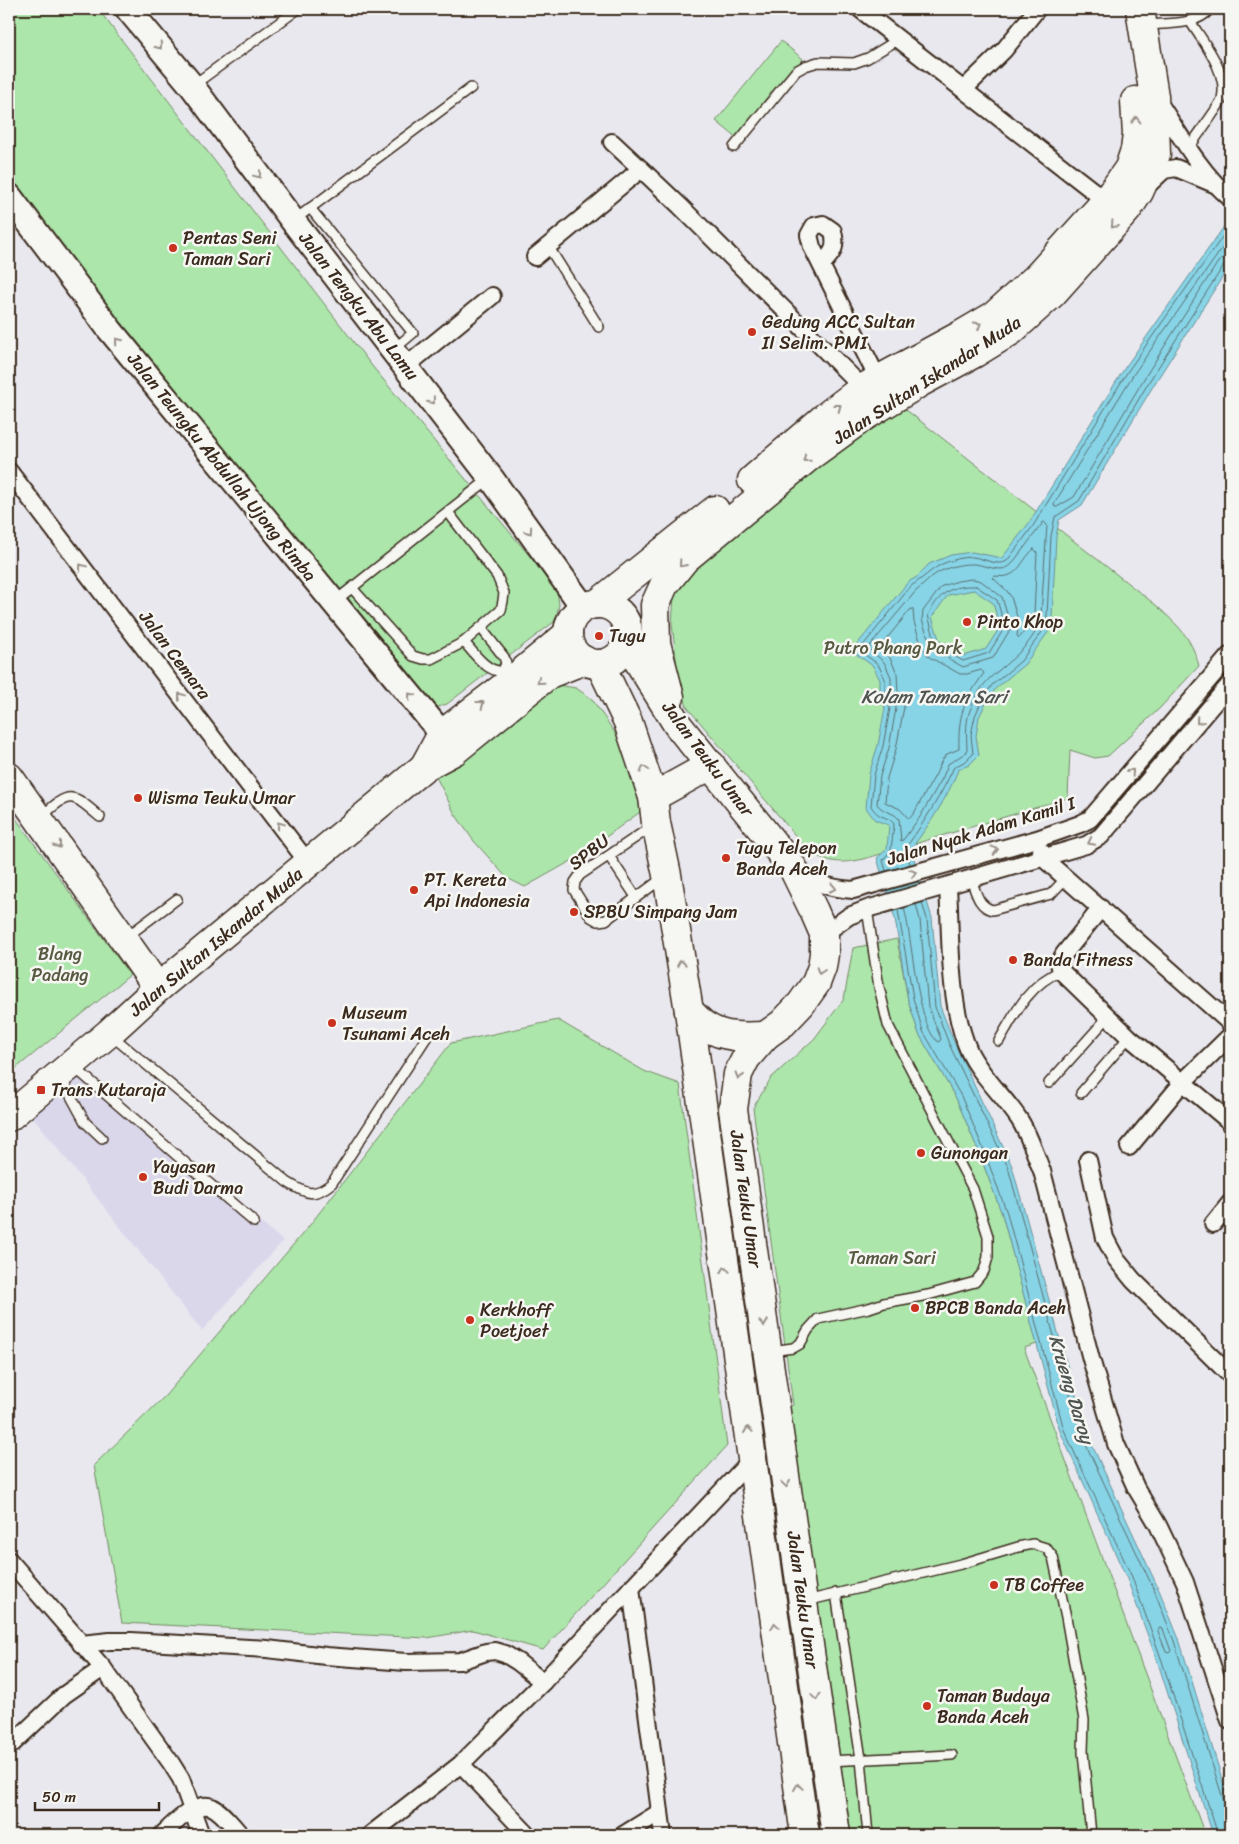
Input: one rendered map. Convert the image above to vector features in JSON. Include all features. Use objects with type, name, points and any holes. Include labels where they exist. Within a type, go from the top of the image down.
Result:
[{"type":"highway","points":[[1120,9],[1130,50],[1140,157]]},
{"type":"highway","points":[[1140,157],[1154,96],[1141,17]]},
{"type":"highway","name":"Jalan Sultan Iskandar Muda","points":[[677,724],[656,644],[655,606],[664,585],[684,559],[810,456],[865,416],[1011,331],[1052,293],[1127,210],[1139,192],[1140,157]]},
{"type":"highway","name":"Jalan Sultan Iskandar Muda","points":[[590,606],[740,490],[825,417],[870,384],[995,315],[1036,278],[1106,201],[1140,157]]},
{"type":"highway","points":[[608,605],[618,611],[625,620],[628,630],[628,641],[617,657],[592,662],[577,654],[571,647],[568,634],[572,620],[590,606],[608,605]]},
{"type":"highway","name":"Jalan Sultan Iskandar Muda","points":[[9,1116],[109,1033],[158,988],[424,767],[448,743],[506,676],[568,634]]},
{"type":"highway","name":"Jalan Teuku Umar","points":[[632,651],[677,724],[793,868],[824,934],[822,967],[816,983],[795,1011],[783,1023],[765,1036],[746,1058],[738,1074],[733,1109],[836,1835]]},
{"type":"highway","name":"Jalan Sultan Iskandar Muda","points":[[448,743],[549,674],[592,662]]},
{"type":"highway","name":"Jalan Teuku Umar","points":[[592,662],[628,722],[655,810],[667,875],[689,1011],[805,1835]]},
{"type":"highway","points":[[655,810],[711,765]]},
{"type":"highway","points":[[9,777],[158,988]]},
{"type":"highway","points":[[689,1011],[706,1027],[722,1034],[744,1038],[765,1036]]},
{"type":"street","name":"Jalan Tengku Abu Lamu","points":[[128,9],[302,214],[399,358],[590,606]]},
{"type":"street","points":[[860,9],[1106,201]]},
{"type":"street","points":[[964,89],[1004,50],[1036,9]]},
{"type":"street","points":[[1154,96],[1216,185],[1230,198]]},
{"type":"street","points":[[612,142],[870,384]]},
{"type":"street","points":[[1139,192],[1164,170],[1176,168],[1216,185]]},
{"type":"street","points":[[535,257],[641,169]]},
{"type":"street","name":"Jalan Teungku Abdullah Ujong Rimba","points":[[9,196],[110,330],[343,595],[448,743]]},
{"type":"street","points":[[821,264],[870,384]]},
{"type":"street","points":[[399,358],[492,296]]},
{"type":"street","name":"Jalan Cemara","points":[[9,472],[309,864]]},
{"type":"street","name":"Jalan Nyak Adam Kamil I","points":[[793,868],[818,884],[835,889],[853,890],[1037,839],[1090,819],[1230,655]]},
{"type":"street","points":[[824,934],[834,925],[850,916],[874,907],[1086,845],[1101,836],[1230,684]]},
{"type":"street","points":[[1037,839],[1043,858],[1230,1023]]},
{"type":"street","points":[[941,888],[959,1016],[969,1050],[1020,1119],[1042,1171],[1076,1303],[1116,1444],[1136,1488],[1158,1525],[1185,1582],[1230,1721]]},
{"type":"street","points":[[1101,908],[1059,963],[1064,976],[1129,1037],[1230,1122]]},
{"type":"street","points":[[1128,1147],[1183,1082],[1230,1036]]},
{"type":"street","points":[[1088,1160],[1105,1238],[1116,1259],[1133,1280],[1230,1375]]},
{"type":"street","points":[[1213,1224],[1230,1203]]},
{"type":"street","points":[[370,1835],[461,1764],[543,1682],[752,1459]]},
{"type":"street","points":[[9,1560],[103,1668],[171,1764],[181,1780],[201,1835]]},
{"type":"street","points":[[631,1588],[663,1835]]},
{"type":"street","points":[[82,1644],[110,1641],[150,1642],[267,1649],[326,1656],[434,1662],[460,1661],[486,1652],[495,1651],[505,1654],[518,1662],[543,1682]]},
{"type":"street","points":[[9,1747],[64,1695],[103,1668]]},
{"type":"street","points":[[461,1764],[528,1835]]},
{"type":"street","points":[[162,1835],[191,1810],[201,1807],[213,1808],[241,1835]]},
{"type":"street","points":[[623,1835],[660,1812]]},
{"type":"lane","points":[[192,86],[298,9]]},
{"type":"lane","points":[[364,9],[374,9]]},
{"type":"lane","points":[[1141,17],[1190,21],[1207,13],[1210,9]]},
{"type":"lane","points":[[1189,148],[1222,100],[1223,81],[1190,21]]},
{"type":"lane","points":[[734,147],[796,71],[818,62],[854,63],[868,58],[899,39]]},
{"type":"lane","points":[[302,214],[471,88]]},
{"type":"lane","points":[[548,246],[600,326]]},
{"type":"lane","points":[[448,512],[497,576],[504,593],[500,610],[464,642],[431,659],[423,659],[414,656],[343,595],[491,478]]},
{"type":"lane","points":[[464,642],[482,662],[506,676],[504,657],[481,628]]},
{"type":"lane","points":[[39,819],[61,799],[75,798],[100,817]]},
{"type":"lane","name":"SPBU","points":[[655,810],[609,856],[580,875],[574,882],[574,890],[591,917],[598,922],[606,920],[667,875]]},
{"type":"lane","points":[[609,856],[636,897]]},
{"type":"lane","points":[[971,879],[981,904],[993,910],[1051,894],[1066,878]]},
{"type":"lane","points":[[125,939],[177,899]]},
{"type":"lane","points":[[768,1352],[793,1348],[800,1344],[808,1330],[818,1319],[869,1308],[884,1302],[936,1293],[974,1282],[984,1271],[988,1257],[988,1236],[973,1189],[888,1025],[879,987],[874,907]]},
{"type":"lane","points":[[999,1041],[1029,994],[1049,976],[1061,971]]},
{"type":"lane","points":[[1049,1083],[1108,1017]]},
{"type":"lane","points":[[109,1033],[287,1182],[299,1189],[312,1193],[322,1192],[332,1183],[389,1098],[428,1035]]},
{"type":"lane","points":[[1081,1093],[1129,1037]]},
{"type":"lane","points":[[65,1069],[85,1122],[102,1138]]},
{"type":"lane","points":[[65,1069],[254,1222]]},
{"type":"lane","points":[[803,1601],[961,1564],[1018,1547],[1033,1544],[1046,1548],[1052,1557],[1066,1617],[1084,1720],[1083,1752],[1091,1835]]},
{"type":"lane","points":[[836,1593],[861,1759],[868,1835]]},
{"type":"lane","points":[[826,1761],[952,1755]]},
{"type":"shaded area","name":"Yayasan Budi Darma","points":[[83,1072],[283,1241],[202,1331],[30,1113]]},
{"type":"green space","points":[[9,9],[98,9],[372,366],[557,589],[559,605],[555,621],[447,704],[438,707],[429,701],[389,648],[369,644],[117,327],[9,178]]},
{"type":"green space","points":[[781,41],[803,59],[738,139],[716,121]]},
{"type":"green space","name":"Putro Phang Park","points":[[896,402],[1157,606],[1188,639],[1199,666],[1159,709],[1108,756],[1095,758],[1070,750],[1068,798],[864,859],[836,862],[810,853],[687,707],[678,676],[672,624],[674,596],[691,563]]},
{"type":"green space","points":[[557,685],[576,688],[592,699],[621,742],[644,809],[580,856],[525,887],[507,878],[473,840],[455,814],[436,777],[538,692]]},
{"type":"green space","name":"Blang Padang","points":[[9,809],[130,975],[9,1074]]},
{"type":"green space","name":"Taman Sari","points":[[897,939],[908,1000],[919,1034],[956,1098],[1002,1214],[1037,1344],[1024,1348],[1205,1835],[851,1835],[789,1407],[793,1405],[753,1108],[771,1078],[814,1039],[844,999],[853,948]]},
{"type":"green space","name":"Kerkhoff Poetjoet","points":[[558,1020],[644,1071],[680,1084],[727,1446],[543,1650],[473,1630],[427,1638],[122,1623],[94,1465],[165,1396],[309,1226],[451,1043]]},
{"type":"water","points":[[1230,218],[1230,265],[1155,383],[1082,505],[1059,520],[1056,537],[1052,617],[1049,631],[1025,664],[996,688],[986,703],[979,717],[976,736],[979,755],[969,765],[958,770],[949,791],[911,849],[932,918],[940,1006],[954,1042],[1012,1166],[1072,1383],[1092,1445],[1159,1590],[1179,1639],[1230,1805],[1230,1835],[1213,1835],[1158,1663],[1127,1579],[1060,1431],[1002,1214],[956,1098],[919,1034],[908,1000],[895,919],[877,858],[887,849],[889,825],[875,820],[866,808],[869,774],[878,745],[885,708],[880,698],[880,680],[873,666],[856,654],[855,647],[908,582],[917,577],[929,564],[951,555],[972,552],[1002,558],[1029,523],[1124,369]],"holes":[[[974,590],[993,603],[1000,627],[986,649],[964,656],[940,642],[932,617],[948,595]]]},
{"type":"place","name":"Pentas Seni Taman Sari","points":[[173,248]]},
{"type":"place","name":"Gedung ACC Sultan II Selim. PMI","points":[[752,332]]},
{"type":"place","name":"Pinto Khop","points":[[967,622]]},
{"type":"place","name":"Tugu","points":[[599,636]]},
{"type":"place","name":"Wisma Teuku Umar","points":[[138,798]]},
{"type":"place","name":"Tugu Telepon Banda Aceh","points":[[726,858]]},
{"type":"place","name":"PT. Kereta Api Indonesia","points":[[414,890]]},
{"type":"place","name":"SPBU Simpang Jam","points":[[574,912]]},
{"type":"place","name":"Banda Fitness","points":[[1013,960]]},
{"type":"place","name":"Museum Tsunami Aceh","points":[[332,1023]]},
{"type":"place","name":"Trans Kutaraja","points":[[41,1090]]},
{"type":"place","name":"Gunongan","points":[[921,1153]]},
{"type":"place","name":"Yayasan Budi Darma","points":[[143,1177]]},
{"type":"place","name":"BPCB Banda Aceh","points":[[915,1308]]},
{"type":"place","name":"Kerkhoff Poetjoet","points":[[470,1320]]},
{"type":"place","name":"TB Coffee","points":[[994,1585]]},
{"type":"place","name":"Taman Budaya Banda Aceh","points":[[927,1706]]},
{"type":"water label","name":"Kolam Taman Sari","points":[[934,696]]},
{"type":"water label","name":"Krueng Daroy","points":[[1072,1389]]}]
